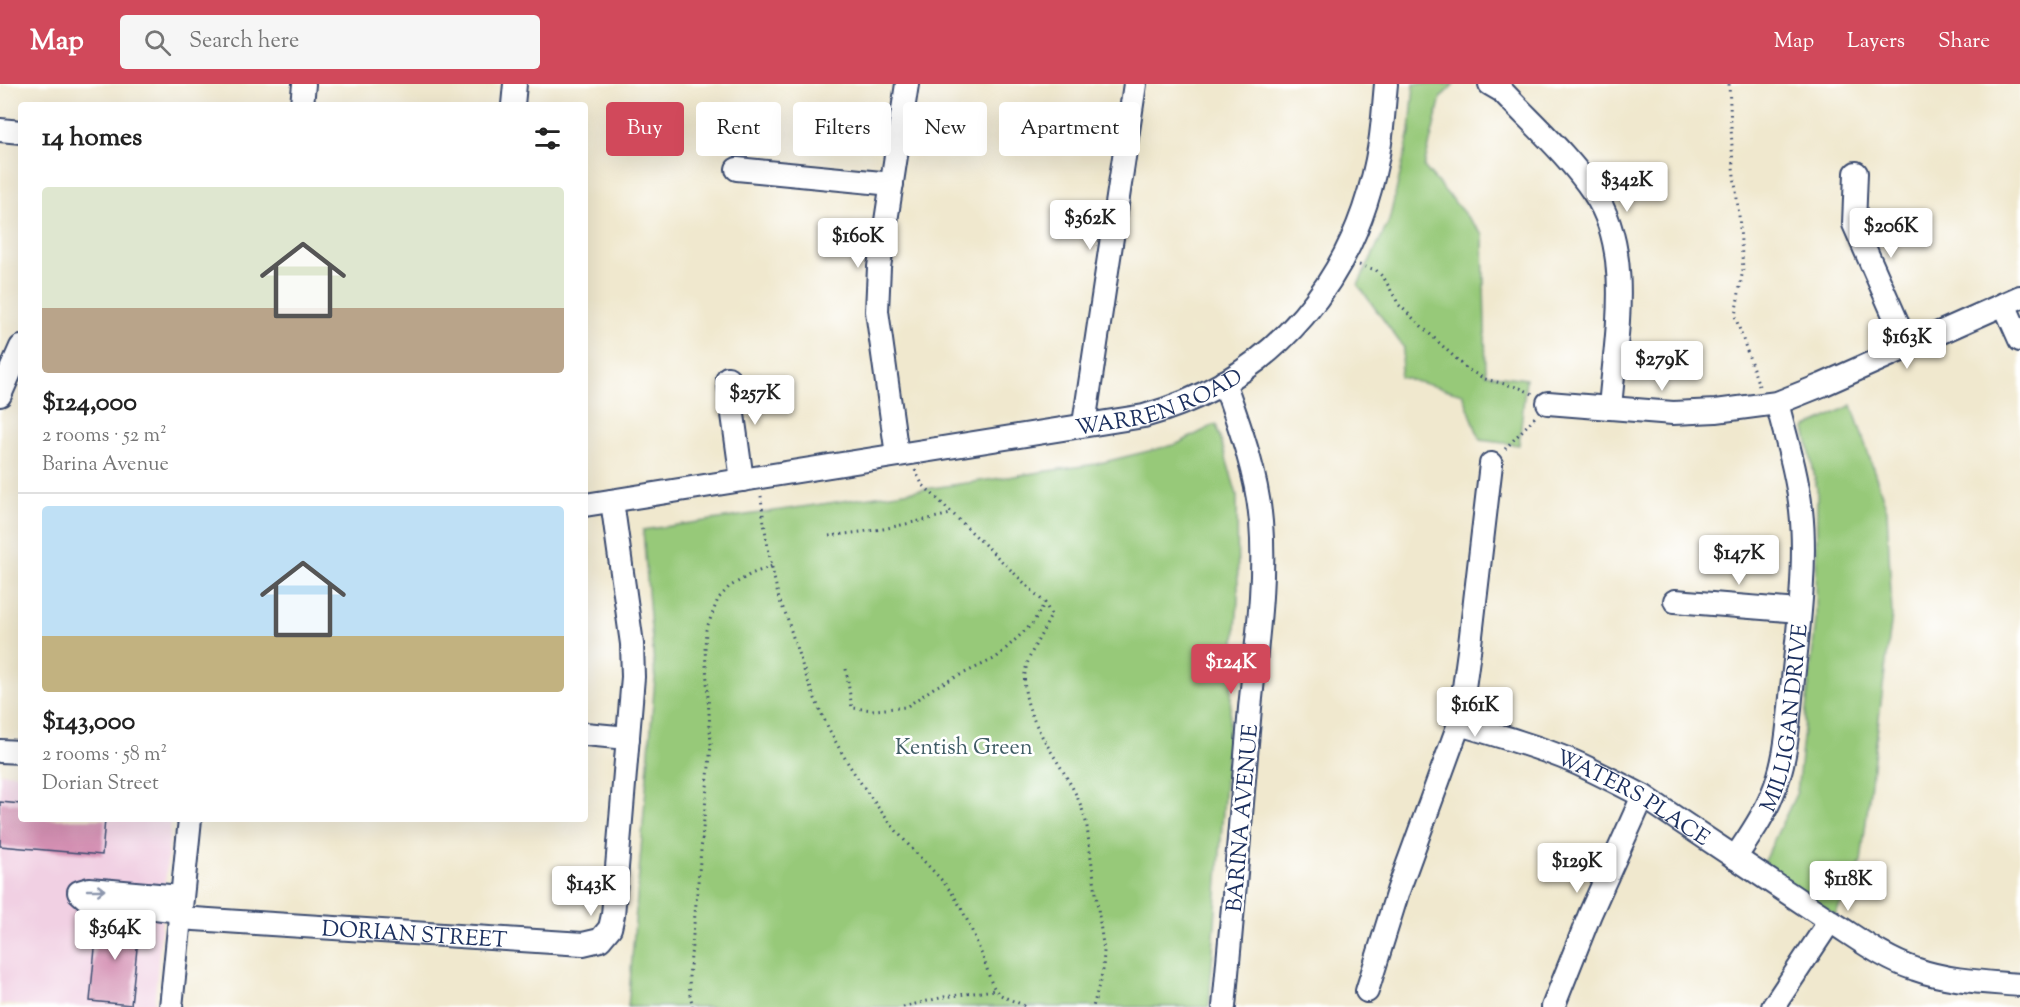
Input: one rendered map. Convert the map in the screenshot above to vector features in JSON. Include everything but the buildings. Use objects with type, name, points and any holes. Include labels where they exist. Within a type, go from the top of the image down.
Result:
[{"type":"street","points":[[302,102],[304,84]]},
{"type":"street","points":[[513,102],[515,84]]},
{"type":"street","points":[[905,454],[876,297],[907,84]]},
{"type":"street","points":[[1084,424],[1134,84]]},
{"type":"street","name":"WARREN ROAD","points":[[588,505],[1144,416],[1198,396],[1224,382],[1270,351],[1294,328],[1331,281],[1359,222],[1373,176],[1380,143],[1386,84]]},
{"type":"street","points":[[1490,84],[1502,91],[1575,169],[1594,193],[1609,222],[1616,246],[1619,273],[1610,408]]},
{"type":"street","points":[[0,130],[18,132]]},
{"type":"street","points":[[737,169],[892,184]]},
{"type":"street","points":[[1856,173],[1854,224],[1908,347]]},
{"type":"street","points":[[1548,403],[1690,413],[1771,404],[2012,301],[2020,340]]},
{"type":"street","points":[[0,395],[18,354]]},
{"type":"street","points":[[728,378],[751,478]]},
{"type":"street","name":"BARINA AVENUE","points":[[1224,382],[1252,469],[1259,504],[1262,541],[1257,631],[1224,1007]]},
{"type":"street","name":"MILLIGAN DRIVE","points":[[1735,858],[1766,809],[1778,781],[1784,758],[1799,611],[1803,546],[1801,511],[1796,475],[1771,404]]},
{"type":"street","points":[[1366,991],[1398,891],[1459,724],[1491,464]]},
{"type":"street","name":"DORIAN STREET","points":[[180,908],[583,944],[600,940],[610,928],[613,915],[633,677],[632,644],[612,501]]},
{"type":"street","points":[[1675,601],[1799,611]]},
{"type":"street","name":"WATERS PLACE","points":[[1459,724],[1570,760],[1643,796],[1735,858]]},
{"type":"street","points":[[588,734],[628,738]]},
{"type":"street","points":[[0,751],[18,752]]},
{"type":"street","points":[[1553,1007],[1590,914],[1643,796]]},
{"type":"street","points":[[171,1007],[190,822]]},
{"type":"street","points":[[1735,858],[1891,959],[1917,970],[1952,978],[2020,985]]},
{"type":"street","points":[[1773,1007],[1830,921]]},
{"type":"path","points":[[1729,84],[1732,167],[1739,215],[1743,270],[1735,316],[1771,404]]},
{"type":"path","points":[[1343,259],[1376,270],[1384,278],[1399,305],[1467,369],[1485,379],[1520,388],[1548,403],[1491,464]]},
{"type":"path","points":[[905,454],[916,475],[951,514],[1045,603],[1051,615],[1029,659],[1025,673],[1025,690],[1034,724],[1067,775],[1085,816],[1104,951],[1103,970],[1092,1007]]},
{"type":"path","points":[[751,478],[780,602],[824,723],[869,795],[893,827],[939,875],[954,896],[978,946],[995,990],[1004,997],[1026,1007]]},
{"type":"path","points":[[829,536],[884,529],[951,514]]},
{"type":"path","points":[[693,1007],[689,977],[711,745],[705,649],[706,630],[718,599],[729,587],[751,574],[772,566]]},
{"type":"path","points":[[846,669],[852,708],[875,710],[906,707],[934,687],[996,658],[1032,624],[1045,603]]},
{"type":"path","points":[[903,1007],[944,997],[995,990]]},
{"type":"shaded area","points":[[0,773],[18,774],[18,822],[171,822],[154,1007],[42,1007],[0,1004]]},
{"type":"green space","points":[[1414,84],[1454,84],[1441,97],[1424,167],[1483,235],[1486,374],[1526,379],[1519,445],[1480,440],[1463,394],[1400,377],[1404,348],[1358,285],[1389,221],[1410,132]]},
{"type":"green space","points":[[1852,405],[1887,510],[1892,615],[1861,862],[1835,915],[1763,863],[1797,792],[1816,620],[1817,489],[1805,428]]},
{"type":"green space","name":"Kentish Green","points":[[1216,424],[1237,495],[1238,600],[1209,1007],[628,1007],[655,678],[643,530],[1096,464],[1177,444]]}]
